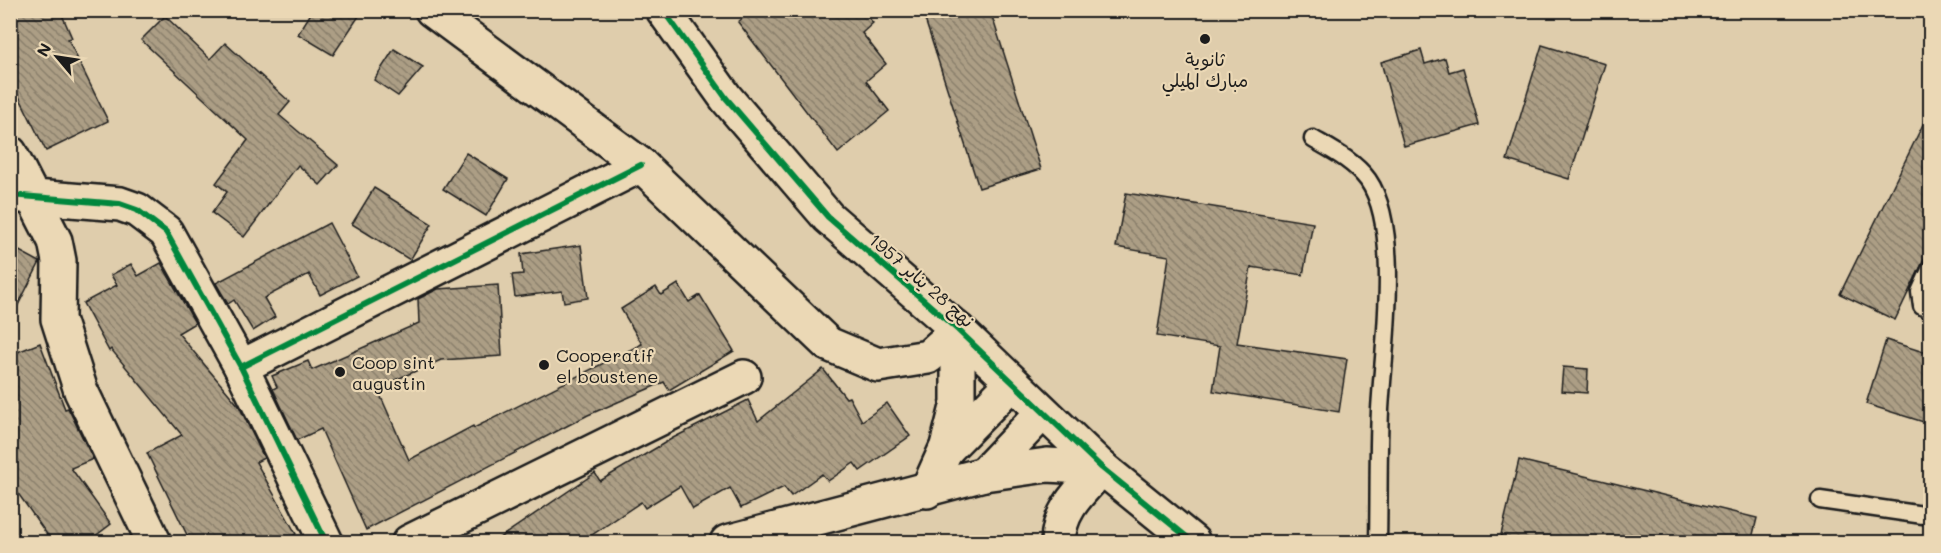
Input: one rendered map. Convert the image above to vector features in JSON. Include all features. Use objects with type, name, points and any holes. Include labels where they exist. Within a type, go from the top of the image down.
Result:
[{"type":"street","points":[[432,10],[642,165],[828,344],[878,365],[928,357],[958,330]]},
{"type":"street","name":"نهج 28 يناير 1957","points":[[663,10],[726,98],[828,217],[958,330],[1042,413],[1102,468],[1193,543]]},
{"type":"street","points":[[10,153],[21,196],[55,241],[59,261],[58,319],[81,392],[154,543]]},
{"type":"street","points":[[241,367],[642,165]]},
{"type":"street","points":[[21,196],[120,204],[153,220],[166,232],[241,367],[326,543]]},
{"type":"street","points":[[927,491],[945,451],[958,403],[958,330]]},
{"type":"street","points":[[409,543],[744,377]]},
{"type":"street","points":[[945,451],[1012,383]]},
{"type":"street","points":[[984,474],[1042,413]]},
{"type":"street","points":[[726,543],[753,533],[927,491],[984,474],[1047,465],[1102,468]]},
{"type":"street","points":[[1058,543],[1061,519],[1066,508],[1102,468]]},
{"type":"lane","points":[[1313,139],[1345,158],[1368,180],[1382,211],[1389,289],[1380,411],[1378,543]]},
{"type":"lane","points":[[1930,270],[1920,292],[1922,306],[1930,310]]},
{"type":"lane","points":[[1820,500],[1930,516]]},
{"type":"building","points":[[10,10],[60,10],[72,38],[68,39],[108,121],[46,151],[10,78]]},
{"type":"building","points":[[303,10],[363,10],[333,55],[298,34],[310,15]]},
{"type":"building","points":[[752,10],[863,10],[873,23],[862,33],[886,64],[866,81],[889,111],[838,153],[738,22]]},
{"type":"building","points":[[922,10],[990,10],[1041,169],[979,188]]},
{"type":"building","points":[[165,16],[210,59],[225,43],[290,102],[279,115],[338,165],[320,185],[298,165],[244,237],[212,213],[227,192],[216,183],[248,140],[141,40]]},
{"type":"building","points":[[1542,45],[1605,64],[1569,179],[1507,160]]},
{"type":"building","points":[[394,49],[423,67],[398,96],[374,80]]},
{"type":"building","points":[[1421,50],[1425,64],[1445,58],[1449,72],[1463,68],[1479,125],[1404,146],[1381,62]]},
{"type":"building","points":[[1930,110],[1930,247],[1895,320],[1840,294]]},
{"type":"building","points":[[466,153],[508,179],[486,216],[443,189]]},
{"type":"building","points":[[374,188],[432,224],[410,260],[352,224]]},
{"type":"building","points":[[1126,193],[1313,223],[1303,275],[1251,267],[1237,343],[1347,359],[1339,412],[1213,391],[1220,346],[1157,336],[1169,256],[1116,247]]},
{"type":"building","points":[[329,223],[357,276],[320,295],[309,274],[264,298],[275,317],[253,331],[234,300],[228,304],[216,283]]},
{"type":"building","points":[[581,245],[588,298],[564,302],[562,291],[515,297],[512,275],[523,274],[521,254]]},
{"type":"building","points":[[10,246],[40,262],[10,321]]},
{"type":"building","points":[[161,263],[195,323],[178,333],[239,406],[264,458],[256,462],[296,534],[281,543],[191,543],[147,453],[182,435],[111,349],[109,351],[83,303],[117,285],[111,275],[131,264],[138,276]]},
{"type":"building","points":[[678,284],[689,302],[700,295],[734,351],[669,390],[664,382],[588,415],[366,530],[321,429],[297,440],[273,389],[277,387],[272,376],[308,361],[312,370],[419,323],[418,299],[438,289],[498,285],[502,356],[441,360],[377,388],[409,460],[473,426],[474,428],[642,344],[621,309],[656,287],[661,295]]},
{"type":"building","points":[[1886,340],[1930,354],[1930,424],[1866,404]]},
{"type":"building","points":[[40,343],[65,409],[68,408],[93,459],[71,468],[111,524],[86,543],[53,543],[10,482],[10,355]]},
{"type":"building","points":[[1563,367],[1588,369],[1587,393],[1561,391]]},
{"type":"building","points":[[823,369],[846,398],[849,397],[862,421],[887,403],[910,436],[860,471],[854,463],[828,481],[822,474],[791,496],[784,487],[741,508],[730,488],[693,509],[680,486],[645,508],[641,502],[580,543],[492,543],[595,473],[600,481],[673,438],[748,400],[758,421]]},
{"type":"building","points":[[1519,460],[1757,518],[1751,543],[1499,543]]},
{"type":"cycle path","points":[[663,10],[726,98],[828,217],[958,330],[1102,468],[1193,542]]},
{"type":"cycle path","points":[[241,367],[641,165]]},
{"type":"cycle path","points":[[10,195],[120,204],[137,210],[166,232],[241,367],[326,542]]},
{"type":"place","name":"ثانوية مبارك الميلي","points":[[1205,39]]},
{"type":"place","name":"Cooperatif el boustene","points":[[544,365]]},
{"type":"place","name":"Coop sint augustin","points":[[340,372]]}]
